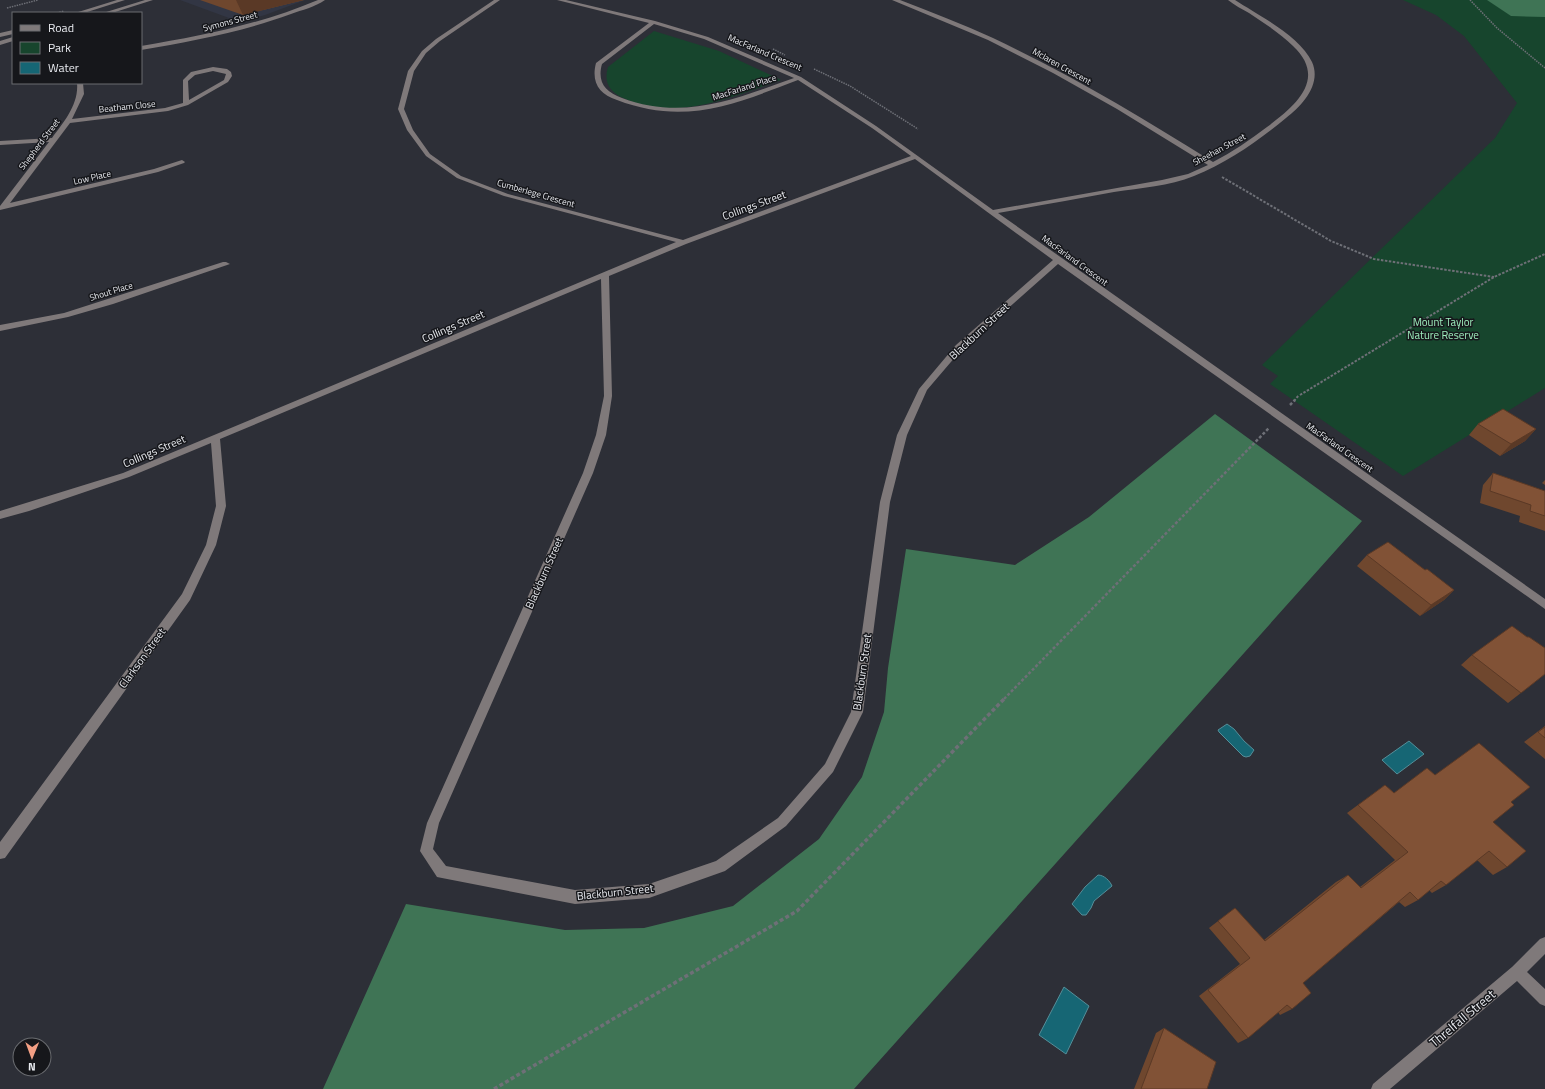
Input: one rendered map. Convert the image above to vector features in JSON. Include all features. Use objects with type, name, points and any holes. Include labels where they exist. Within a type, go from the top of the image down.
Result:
[{"type":"street","points":[[81,12],[118,0],[128,6]]},
{"type":"street","points":[[109,12],[150,0]]},
{"type":"street","name":"Symons Street","points":[[142,48],[206,37],[290,13],[322,0]]},
{"type":"street","name":"Cumberlege Crescent","points":[[497,0],[438,40],[424,52],[411,71],[401,109],[410,130],[428,155],[459,177],[506,195],[683,242]]},
{"type":"street","name":"MacFarland Crescent","points":[[560,0],[596,7],[706,38],[799,78],[844,106],[1058,260],[1545,605]]},
{"type":"street","name":"Mclaren Crescent","points":[[895,0],[957,24],[1017,52],[1153,128],[1213,165]]},
{"type":"street","name":"Sheehan Street","points":[[993,212],[1159,182],[1189,175],[1213,165],[1245,147],[1297,107],[1308,91],[1311,77],[1309,63],[1299,49],[1282,34],[1231,0]]},
{"type":"street","name":"MacFarland Place","points":[[653,22],[599,63],[596,73],[599,85],[610,96],[626,103],[648,109],[675,112],[701,110],[728,103],[799,78]]},
{"type":"street","points":[[0,35],[12,32]]},
{"type":"street","points":[[0,43],[12,39]]},
{"type":"street","name":"Beatham Close","points":[[68,121],[159,112],[186,104],[226,81],[229,73],[224,70],[212,69],[198,72],[189,76],[185,81],[186,104]]},
{"type":"street","name":"Shepherd Street","points":[[2,208],[68,121],[81,94],[80,84]]},
{"type":"street","points":[[0,143],[54,140]]},
{"type":"street","name":"Collings Street","points":[[0,515],[126,475],[683,242],[915,157]]},
{"type":"street","name":"Low Place","points":[[2,208],[156,171],[182,162]]},
{"type":"street","name":"Blackburn Street","points":[[605,275],[608,396],[601,435],[588,473],[433,823],[426,850],[442,872],[575,897],[649,891],[720,866],[782,822],[829,768],[857,712],[885,502],[902,435],[923,389],[959,347],[1058,260]]},
{"type":"street","name":"Shout Place","points":[[0,328],[65,315],[226,264]]},
{"type":"street","name":"Clarkson Street","points":[[0,853],[186,597],[211,545],[221,506],[215,438]]},
{"type":"street","name":"Threlfall Street","points":[[1378,1089],[1517,972],[1545,944]]},
{"type":"street","points":[[1517,972],[1545,999]]},
{"type":"path","points":[[7,8],[38,0]]},
{"type":"path","points":[[1470,0],[1497,28],[1545,68]]},
{"type":"path","points":[[1206,168],[1331,241],[1361,255],[1403,264],[1494,277]]},
{"type":"path","points":[[1296,398],[1494,277],[1545,254]]},
{"type":"path","points":[[494,1089],[797,911],[1280,417],[1299,395]]},
{"type":"shaded area","points":[[180,0],[305,0],[265,15],[208,30],[229,18]]},
{"type":"green space","name":"Mount Taylor Nature Reserve","points":[[1403,0],[1545,0],[1545,388],[1403,476],[1270,384],[1278,376],[1262,365],[1495,138],[1517,103],[1464,36],[1436,15]]},
{"type":"green space","points":[[1487,0],[1545,0],[1545,17],[1511,16]]},
{"type":"green space","points":[[654,31],[719,51],[781,80],[722,100],[682,108],[661,108],[641,104],[621,97],[608,85],[608,67]]},
{"type":"green space","points":[[1215,414],[1362,521],[854,1089],[323,1089],[406,904],[565,930],[644,928],[733,906],[819,839],[862,777],[884,712],[888,668],[906,549],[1015,565],[1089,517]]},
{"type":"water","points":[[1227,724],[1234,729],[1254,750],[1250,756],[1243,756],[1219,732],[1218,730]]},
{"type":"water","points":[[1409,741],[1424,754],[1397,774],[1382,760]]},
{"type":"water","points":[[1098,875],[1110,882],[1112,886],[1094,901],[1086,915],[1082,915],[1072,904],[1085,887]]},
{"type":"water","points":[[1064,987],[1089,1006],[1066,1054],[1039,1035]]},
{"type":"building","points":[[1503,409],[1536,429],[1511,444],[1478,424]]},
{"type":"building","points":[[1493,473],[1545,491],[1545,516],[1530,511],[1531,505],[1490,491]]},
{"type":"building","points":[[1388,542],[1454,590],[1431,605],[1367,555]]},
{"type":"building","points":[[1512,626],[1545,648],[1545,674],[1521,693],[1472,655]]},
{"type":"building","points":[[1545,727],[1545,738],[1538,732]]},
{"type":"building","points":[[1479,743],[1530,787],[1511,802],[1514,805],[1493,822],[1526,851],[1507,867],[1489,851],[1446,885],[1441,881],[1418,900],[1410,892],[1303,983],[1311,993],[1292,1009],[1287,1005],[1248,1038],[1208,990],[1250,958],[1218,921],[1235,908],[1265,941],[1348,875],[1361,888],[1408,852],[1358,805],[1385,785],[1394,793],[1427,768],[1435,775]]},
{"type":"building","points":[[1164,1028],[1216,1062],[1207,1089],[1141,1089]]}]
